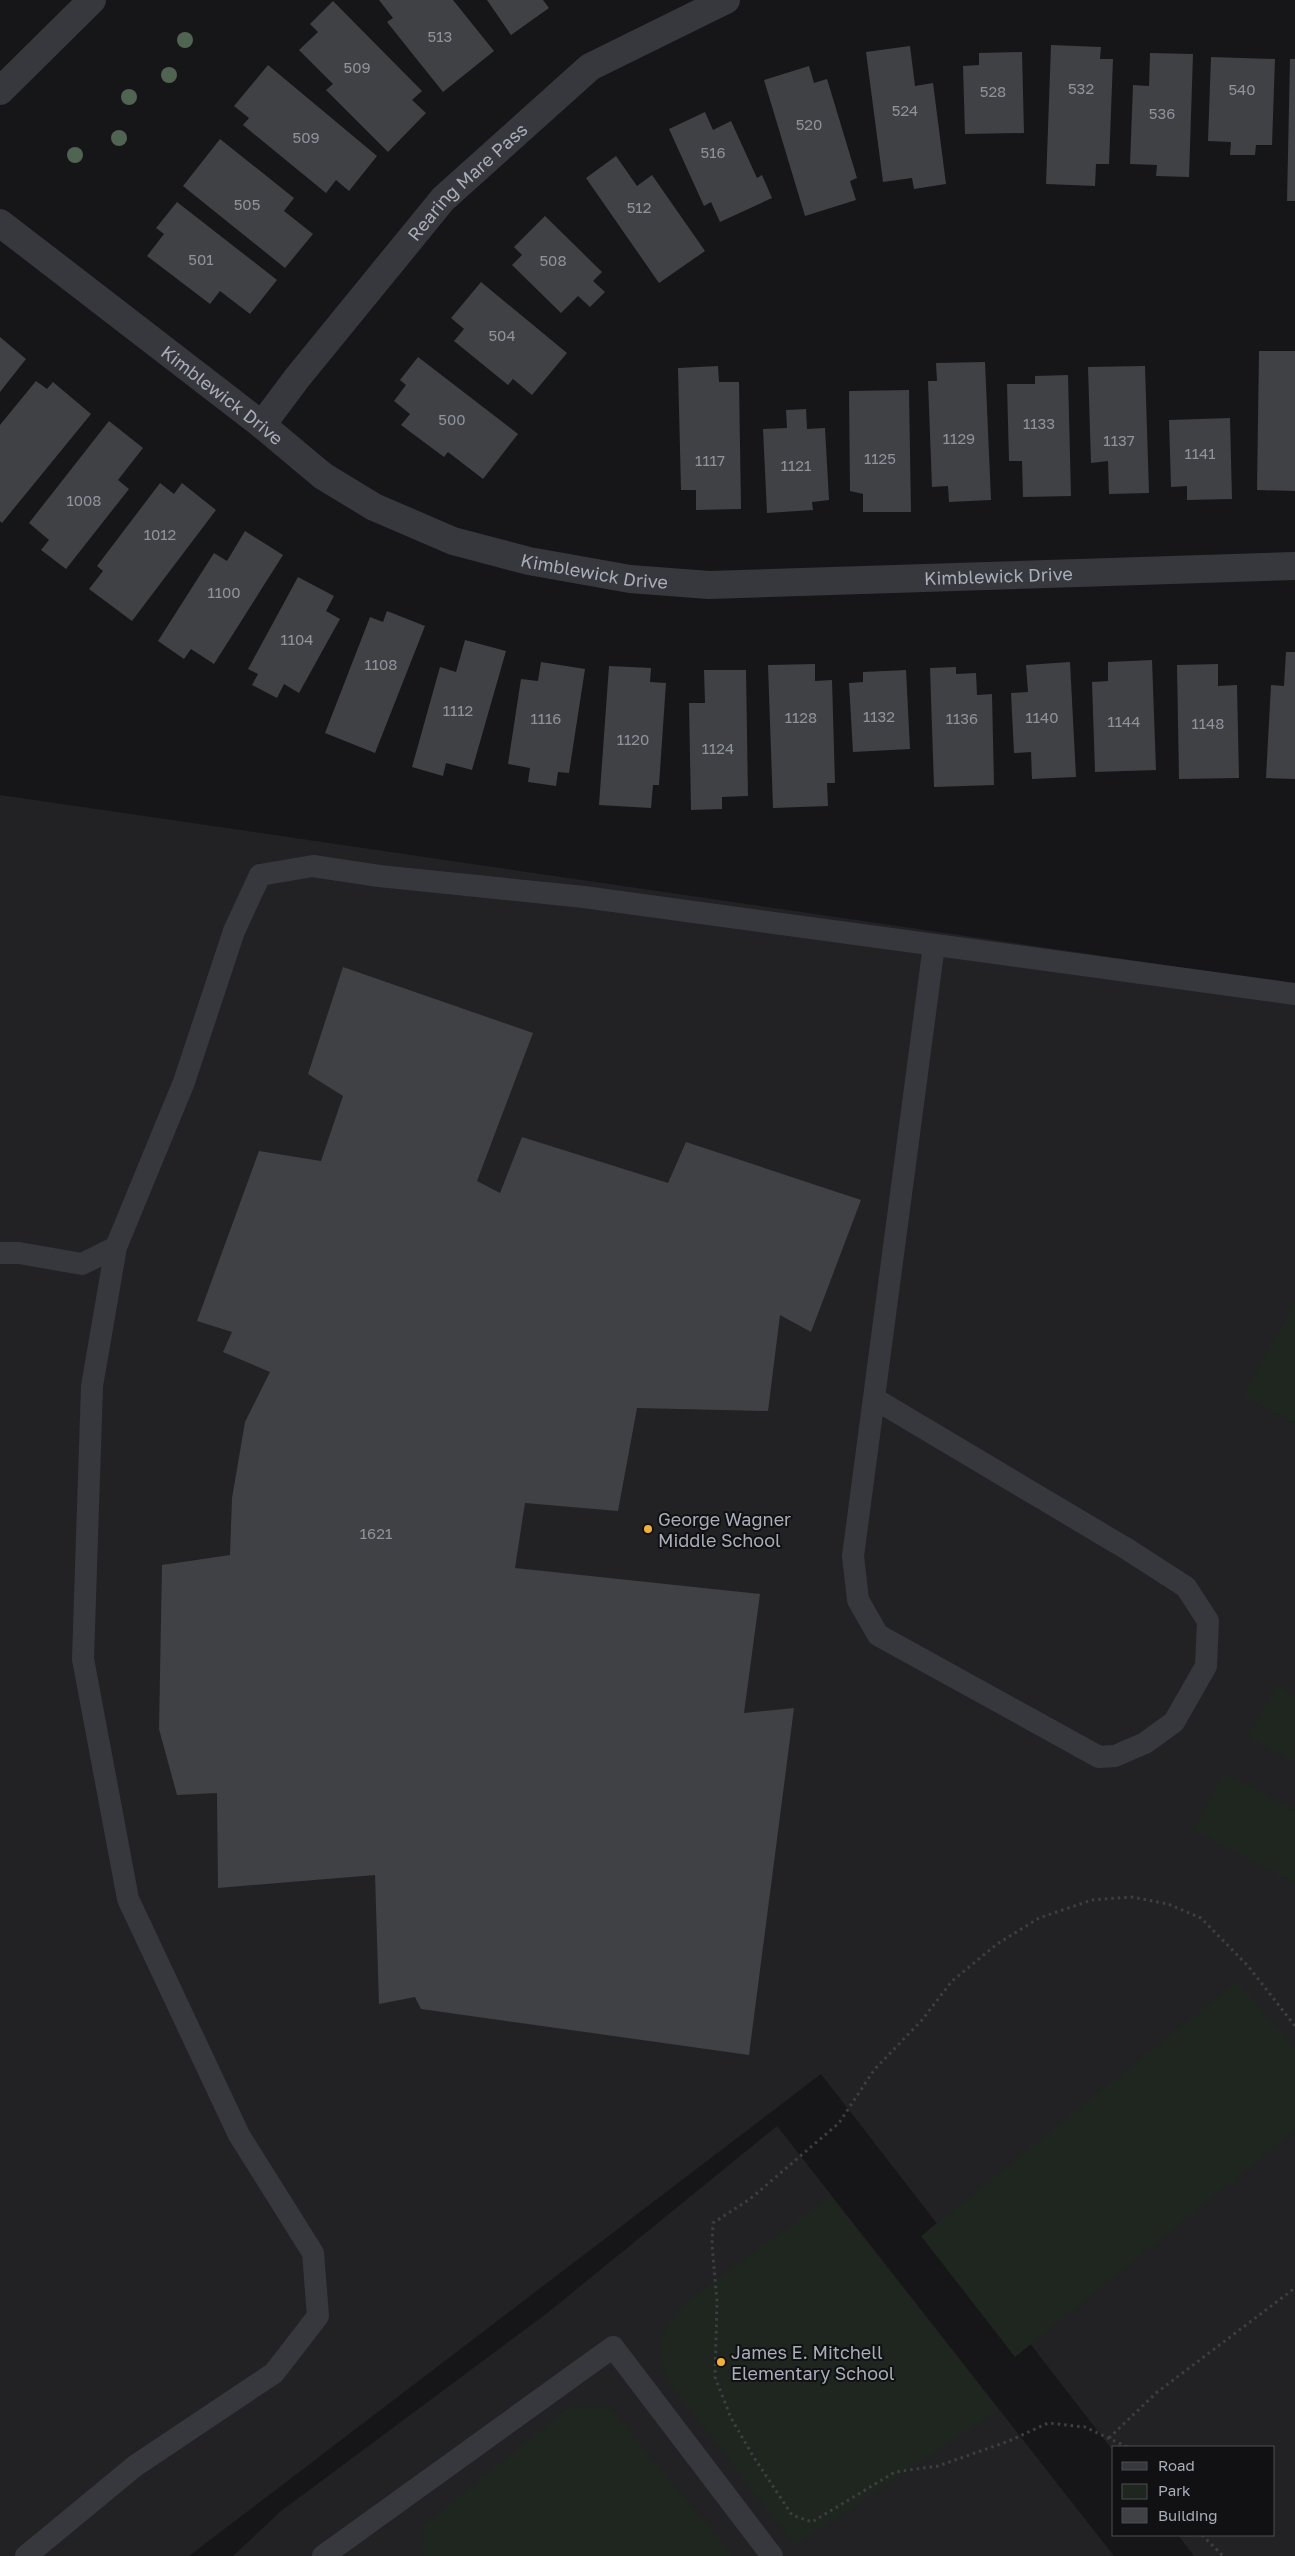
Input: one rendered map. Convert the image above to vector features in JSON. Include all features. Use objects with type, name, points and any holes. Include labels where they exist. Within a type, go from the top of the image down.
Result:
[{"type":"street","points":[[0,92],[92,0]]},
{"type":"street","name":"Rearing Mare Pass","points":[[262,425],[279,400],[442,199],[590,68],[726,0]]},
{"type":"street","name":"Kimblewick Drive","points":[[0,223],[262,425],[323,476],[365,502],[453,541],[529,561],[630,579],[709,585],[1295,566]]},
{"type":"lane","points":[[26,2556],[135,2466],[274,2373],[318,2316],[313,2253],[239,2135],[128,1899],[83,1659],[92,1386],[116,1247],[184,1082],[234,931],[260,875],[313,866],[379,876],[584,897],[1295,994]]},
{"type":"lane","points":[[875,1399],[1127,1549],[1186,1587],[1208,1620],[1206,1666],[1174,1722],[1145,1743],[1115,1756],[1099,1757],[878,1635],[858,1600],[853,1556],[934,945]]},
{"type":"lane","points":[[0,1253],[19,1253],[82,1264],[116,1247]]},
{"type":"lane","points":[[323,2556],[613,2348],[772,2556]]},
{"type":"path","points":[[1125,2446],[1085,2427],[1048,2424],[1009,2441],[938,2466],[895,2472],[812,2522],[792,2515],[731,2418],[715,2377],[717,2302],[712,2244],[713,2223],[750,2199],[838,2122],[874,2070],[922,2020],[952,1981],[997,1944],[1048,1915],[1100,1899],[1132,1897],[1168,1904],[1201,1918],[1248,1966],[1295,2026]]},
{"type":"path","points":[[1109,2438],[1156,2393],[1295,2288]]},
{"type":"path","points":[[1203,2536],[1222,2556]]},
{"type":"shaded area","name":"George Wagner Middle School","points":[[0,795],[1295,984],[1295,2556],[1194,2556],[1179,2536],[1275,2536],[1275,2446],[1112,2446],[1112,2449],[821,2074],[189,2556],[0,2556]]},
{"type":"shaded area","name":"James E. Mitchell Elementary School","points":[[777,2126],[1114,2556],[233,2556],[281,2511],[546,2314]]},
{"type":"green space","points":[[1295,1303],[1295,1425],[1243,1395]]},
{"type":"green space","points":[[1276,1685],[1295,1696],[1295,1763],[1248,1736]]},
{"type":"green space","points":[[1224,1772],[1295,1811],[1295,1884],[1193,1829]]},
{"type":"green space","points":[[1237,1981],[1295,2048],[1295,2131],[1015,2357],[921,2236]]},
{"type":"green space","points":[[831,2196],[999,2410],[795,2546],[670,2384],[664,2371],[660,2349],[665,2330],[670,2321],[687,2301]]},
{"type":"green space","points":[[608,2406],[734,2556],[423,2556],[421,2553],[424,2525],[569,2407]]},
{"type":"building","points":[[379,0],[453,0],[494,51],[443,92],[387,22],[393,18]]},
{"type":"building","points":[[487,0],[543,0],[549,8],[511,35]]},
{"type":"building","points":[[333,1],[422,91],[412,100],[426,113],[388,152],[326,90],[333,84],[299,50],[318,32],[310,24]]},
{"type":"building","points":[[1051,45],[1101,47],[1100,59],[1113,59],[1109,164],[1096,164],[1095,186],[1046,184]]},
{"type":"building","points":[[910,46],[915,86],[933,83],[946,184],[914,189],[912,178],[883,182],[866,52]]},
{"type":"building","points":[[1022,52],[1024,133],[965,134],[963,66],[979,65],[979,53]]},
{"type":"building","points":[[1150,53],[1193,54],[1189,177],[1156,176],[1157,165],[1130,164],[1133,85],[1149,86]]},
{"type":"building","points":[[1211,57],[1275,59],[1272,145],[1256,145],[1255,155],[1230,155],[1231,142],[1208,141]]},
{"type":"building","points":[[1290,59],[1295,59],[1295,201],[1287,201]]},
{"type":"building","points":[[268,65],[377,156],[349,191],[336,180],[326,193],[243,125],[249,118],[234,106]]},
{"type":"building","points":[[809,66],[814,83],[827,79],[857,178],[850,181],[856,200],[805,216],[764,80]]},
{"type":"building","points":[[705,112],[713,130],[731,121],[757,178],[762,175],[772,198],[720,222],[711,202],[704,206],[669,129]]},
{"type":"building","points":[[220,139],[294,198],[284,211],[313,234],[285,268],[183,186]]},
{"type":"building","points":[[616,156],[637,186],[652,175],[705,251],[659,283],[586,178]]},
{"type":"building","points":[[177,202],[277,280],[250,314],[220,291],[210,304],[147,256],[164,234],[156,228]]},
{"type":"building","points":[[545,216],[602,272],[593,281],[605,292],[590,307],[578,296],[561,313],[512,265],[522,255],[514,247]]},
{"type":"building","points":[[481,282],[567,353],[532,395],[513,379],[508,385],[454,341],[464,329],[451,318]]},
{"type":"building","points":[[0,337],[26,359],[0,392]]},
{"type":"building","points":[[1259,351],[1295,351],[1295,491],[1257,490]]},
{"type":"building","points":[[418,357],[518,434],[483,479],[448,452],[444,457],[401,425],[410,414],[394,401],[406,385],[400,380]]},
{"type":"building","points":[[985,362],[991,500],[949,502],[948,486],[932,487],[928,381],[937,381],[936,363]]},
{"type":"building","points":[[718,366],[719,382],[739,382],[741,509],[696,510],[696,490],[681,490],[678,368]]},
{"type":"building","points":[[1145,366],[1149,493],[1109,494],[1108,461],[1091,463],[1088,367]]},
{"type":"building","points":[[1068,375],[1071,496],[1023,497],[1022,461],[1009,461],[1007,384],[1035,384],[1035,376]]},
{"type":"building","points":[[36,381],[47,389],[53,382],[91,414],[2,523],[0,521],[0,425]]},
{"type":"building","points":[[909,390],[911,512],[863,512],[863,494],[850,491],[849,391]]},
{"type":"building","points":[[806,409],[807,429],[825,428],[829,500],[812,502],[813,510],[767,513],[763,429],[787,428],[786,410]]},
{"type":"building","points":[[1230,418],[1232,499],[1187,500],[1187,486],[1171,487],[1169,420]]},
{"type":"building","points":[[109,421],[143,448],[118,480],[129,489],[66,569],[41,550],[49,540],[29,523]]},
{"type":"building","points":[[160,483],[174,494],[182,483],[216,510],[132,621],[89,589],[103,571],[97,566]]},
{"type":"building","points":[[245,531],[283,555],[214,664],[191,649],[184,659],[158,641],[214,553],[227,561]]},
{"type":"building","points":[[298,577],[334,596],[326,611],[340,619],[299,693],[284,684],[277,698],[252,685],[258,674],[248,669]]},
{"type":"building","points":[[387,611],[425,626],[375,753],[325,733],[370,617],[383,622]]},
{"type":"building","points":[[465,640],[506,651],[472,770],[446,763],[443,776],[412,767],[440,667],[456,672]]},
{"type":"building","points":[[1286,652],[1295,652],[1295,779],[1266,778],[1271,685],[1284,686]]},
{"type":"building","points":[[1152,660],[1156,770],[1095,772],[1092,682],[1108,681],[1108,662]]},
{"type":"building","points":[[541,662],[585,669],[569,773],[558,772],[556,786],[528,782],[530,768],[508,764],[521,679],[538,681]]},
{"type":"building","points":[[1070,662],[1076,777],[1032,779],[1031,752],[1014,753],[1011,693],[1028,692],[1026,665]]},
{"type":"building","points":[[815,664],[815,681],[832,680],[835,783],[827,783],[828,806],[773,808],[768,665]]},
{"type":"building","points":[[1218,664],[1218,686],[1237,685],[1239,778],[1179,779],[1177,665]]},
{"type":"building","points":[[609,666],[651,668],[650,682],[666,683],[659,785],[653,785],[651,808],[599,805]]},
{"type":"building","points":[[956,667],[956,674],[976,673],[977,695],[992,694],[994,785],[934,787],[930,668]]},
{"type":"building","points":[[704,670],[746,670],[748,796],[722,797],[722,809],[691,810],[689,703],[705,703]]},
{"type":"building","points":[[906,670],[910,749],[853,752],[849,683],[863,682],[863,672]]},
{"type":"building","points":[[343,967],[533,1033],[477,1181],[500,1193],[522,1137],[668,1183],[686,1142],[861,1200],[811,1332],[780,1315],[768,1411],[637,1408],[618,1511],[525,1503],[515,1568],[760,1594],[744,1713],[794,1708],[749,2055],[421,2009],[415,1997],[379,2004],[375,1875],[218,1888],[217,1793],[177,1795],[159,1729],[162,1565],[230,1555],[232,1498],[245,1422],[270,1372],[223,1352],[232,1332],[197,1321],[259,1151],[321,1161],[343,1096],[308,1074]]},
{"type":"place","name":"George Wagner Middle School","points":[[648,1529]]},
{"type":"place","name":"James E. Mitchell Elementary School","points":[[721,2362]]}]
